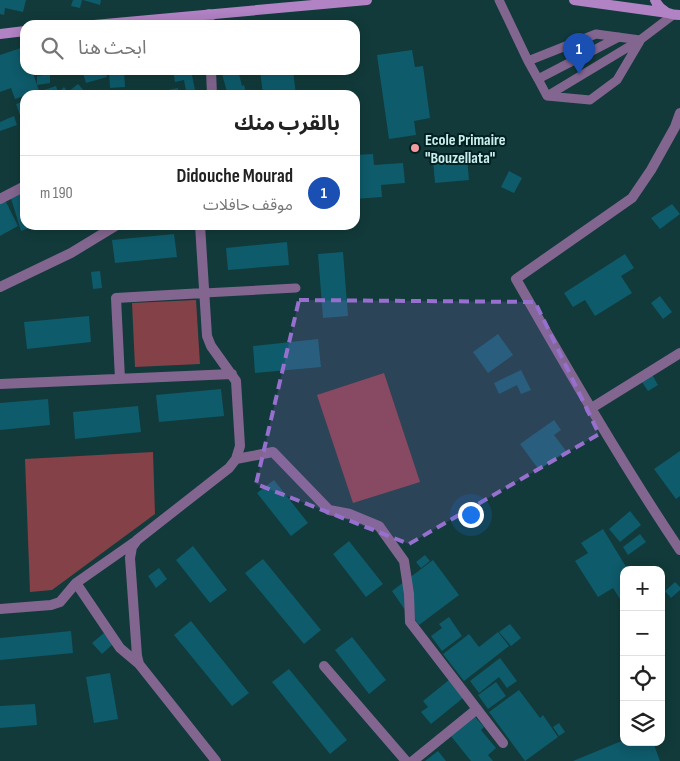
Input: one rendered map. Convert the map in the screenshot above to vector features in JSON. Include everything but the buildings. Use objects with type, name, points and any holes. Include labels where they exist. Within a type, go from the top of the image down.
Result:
[{"type":"main road","points":[[146,20],[367,0]]},
{"type":"main road","points":[[574,0],[674,14]]},
{"type":"main road","points":[[655,0],[662,10],[674,14]]},
{"type":"main road","points":[[0,34],[20,32]]},
{"type":"street","points":[[209,14],[210,20]]},
{"type":"street","points":[[212,75],[212,90]]},
{"type":"street","points":[[680,113],[675,127],[651,170],[632,198],[516,279],[590,409],[642,494],[680,550]]},
{"type":"street","points":[[0,199],[20,189]]},
{"type":"street","points":[[0,287],[71,253],[109,230]]},
{"type":"street","points":[[0,608],[51,605],[60,602],[76,583],[137,540],[229,468],[236,459],[240,446],[236,381],[210,346],[207,336],[200,230]]},
{"type":"street","points":[[120,379],[116,298],[204,293]]},
{"type":"street","points":[[590,409],[680,353]]},
{"type":"street","points":[[0,384],[232,374]]},
{"type":"street","points":[[236,459],[273,452],[329,510],[350,514],[379,526],[404,561],[409,594],[410,622],[503,743]]},
{"type":"street","points":[[137,540],[132,547],[130,558],[139,664]]},
{"type":"street","points":[[76,583],[120,648],[139,664],[216,761]]},
{"type":"street","points":[[324,666],[406,761]]},
{"type":"street","points":[[413,761],[477,709]]},
{"type":"lane","points":[[499,0],[547,96]]},
{"type":"lane","points":[[547,96],[640,40],[674,14]]},
{"type":"lane","points":[[528,61],[596,34],[640,40]]},
{"type":"lane","points":[[538,78],[619,37]]},
{"type":"lane","points":[[547,96],[590,100],[616,80],[640,40]]},
{"type":"lane","points":[[204,293],[296,288]]},
{"type":"highlighted area","points":[[299,300],[535,302],[599,434],[409,544],[256,484]]},
{"type":"shaded area","points":[[196,300],[200,364],[135,367],[132,303]]},
{"type":"shaded area","points":[[384,373],[420,482],[353,503],[317,395]]},
{"type":"shaded area","points":[[153,452],[155,514],[52,590],[30,592],[25,459]]},
{"type":"place","name":"Didouche Mourad","points":[[579,74]]},
{"type":"place","name":"Ecole Primaire \"Bouzellata\"","points":[[415,148]]}]
